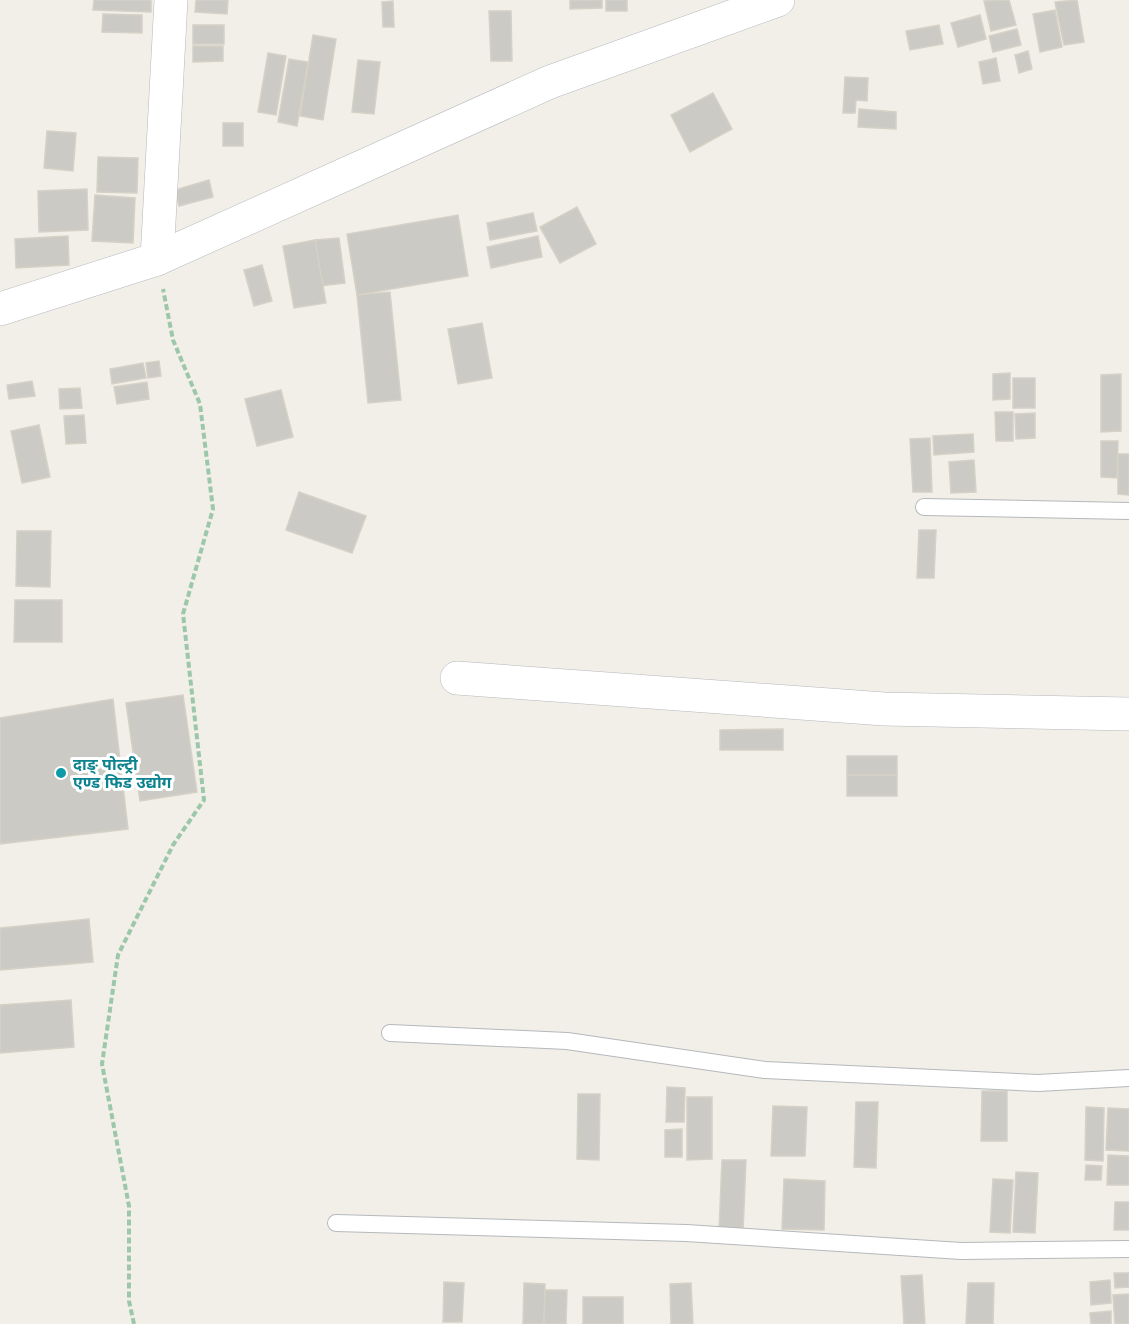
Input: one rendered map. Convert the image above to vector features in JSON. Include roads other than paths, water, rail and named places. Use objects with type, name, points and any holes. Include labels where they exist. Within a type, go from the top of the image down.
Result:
[{"type":"street","points":[[157,259],[166,127],[171,0]]},
{"type":"street","points":[[0,309],[157,259],[550,82],[778,0]]},
{"type":"street","points":[[457,678],[884,709],[1129,714]]},
{"type":"lane","points":[[924,507],[1129,512]]},
{"type":"lane","points":[[390,1033],[567,1041],[765,1070],[1038,1083],[1129,1078]]},
{"type":"lane","points":[[336,1224],[686,1233],[961,1251],[1129,1249]]},
{"type":"place","name":"दाङ् पोल्ट्री एण्ड फिड उद्योग","points":[[61,773]]}]
